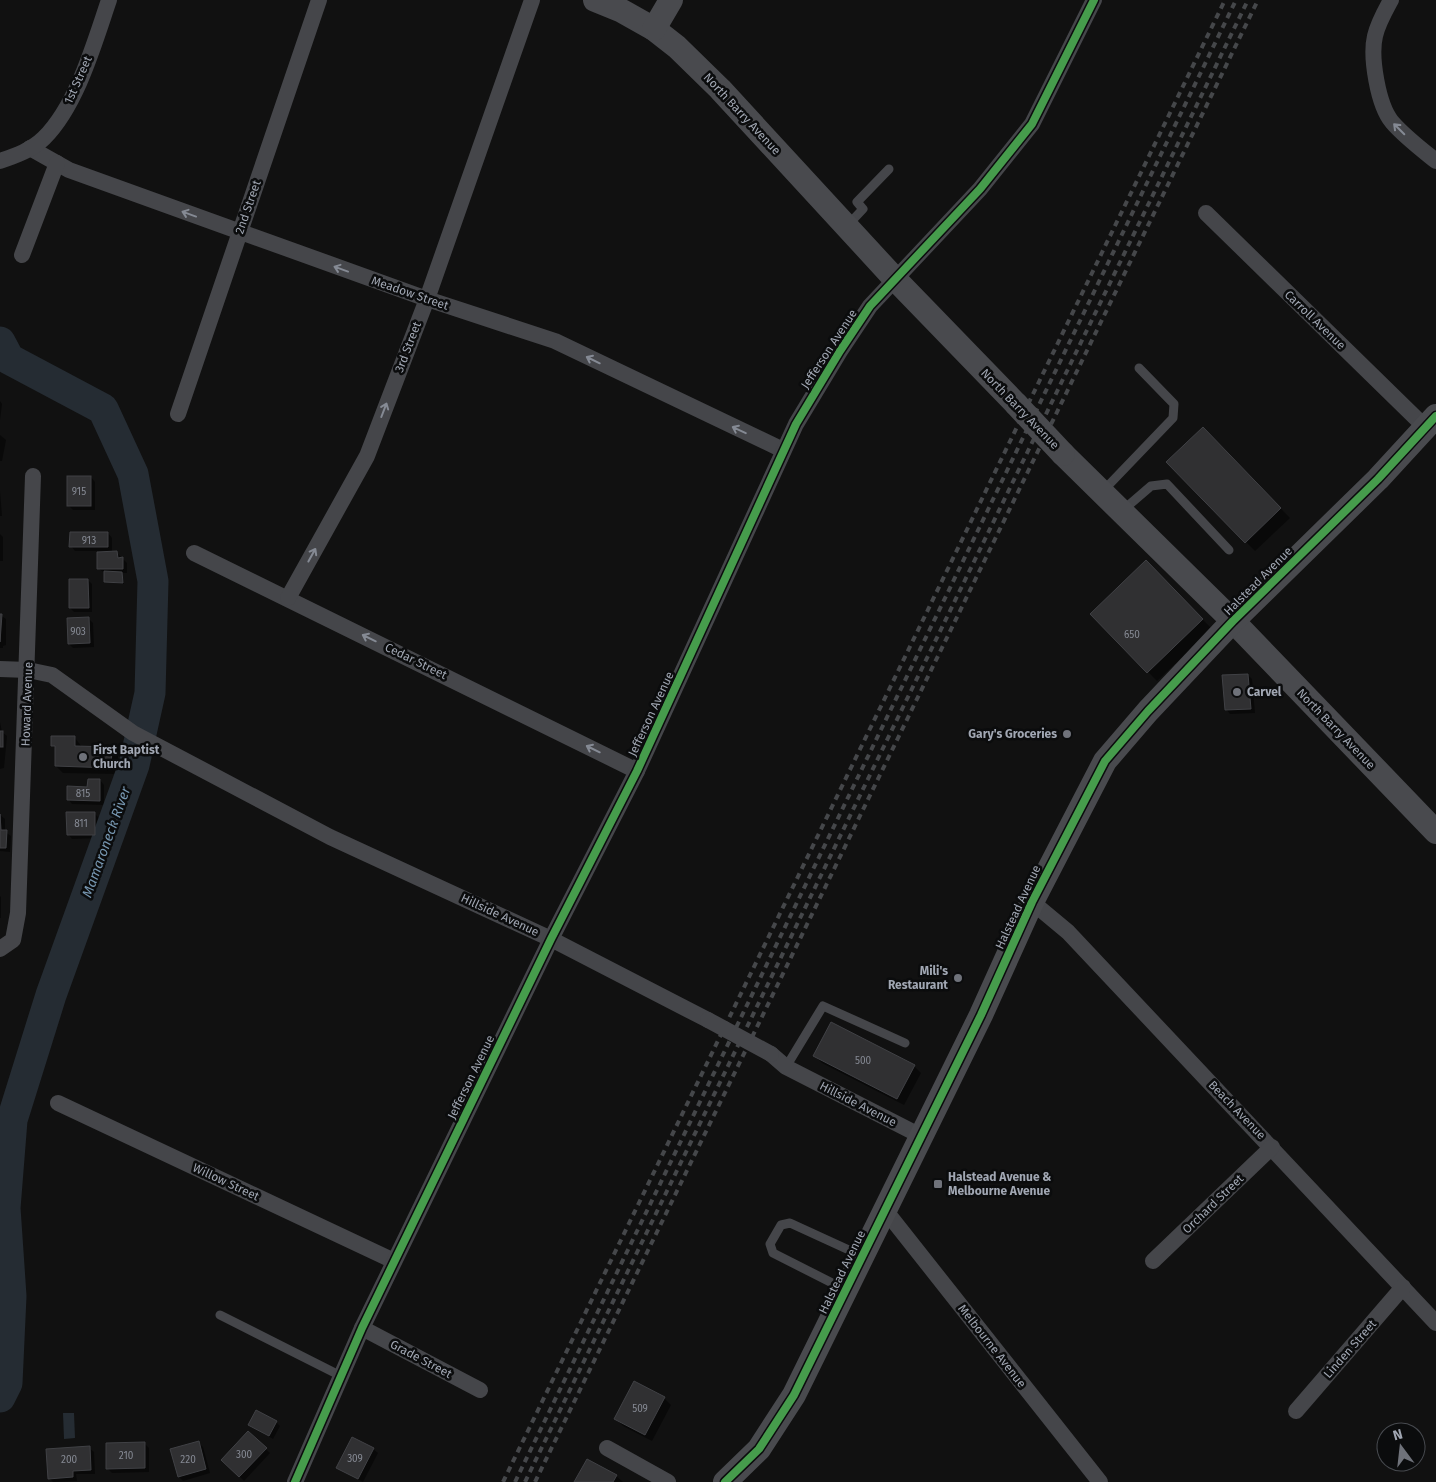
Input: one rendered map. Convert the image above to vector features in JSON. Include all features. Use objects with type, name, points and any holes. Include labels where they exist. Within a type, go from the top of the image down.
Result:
[{"type":"street","name":"1st Street","points":[[30,148],[43,140],[57,123],[74,93],[109,0]]},
{"type":"street","name":"2nd Street","points":[[178,414],[319,0]]},
{"type":"street","name":"3rd Street","points":[[288,598],[367,456],[427,299],[532,0]]},
{"type":"street","name":"North Barry Avenue","points":[[595,0],[654,29],[677,47],[720,89],[895,279],[1063,454],[1233,621],[1436,832]]},
{"type":"street","points":[[654,29],[671,0]]},
{"type":"street","points":[[1390,0],[1375,36],[1373,52],[1380,92],[1391,121],[1436,161]]},
{"type":"street","name":"Jefferson Avenue","points":[[295,1482],[362,1328],[551,939],[637,771],[796,424],[840,351],[870,306],[980,190],[1032,124],[1089,3]]},
{"type":"street","points":[[0,161],[30,148]]},
{"type":"street","name":"Meadow Street","points":[[30,148],[69,170],[427,299],[555,341],[784,450]]},
{"type":"street","points":[[22,255],[57,163]]},
{"type":"street","name":"Carroll Avenue","points":[[1206,214],[1430,421]]},
{"type":"street","name":"Halstead Avenue","points":[[725,1482],[759,1449],[794,1395],[980,1015],[1032,902],[1105,761],[1148,710],[1233,621],[1378,479],[1430,421]]},
{"type":"street","name":"Howard Avenue","points":[[0,948],[13,940],[18,913],[28,670],[33,476]]},
{"type":"street","name":"Cedar Street","points":[[194,553],[637,771]]},
{"type":"street","name":"Hillside Avenue","points":[[0,669],[28,670],[52,675],[128,730],[157,746],[330,837],[551,939],[771,1054],[786,1067],[921,1136]]},
{"type":"street","name":"Beach Avenue","points":[[1032,902],[1068,932],[1436,1323]]},
{"type":"street","name":"Willow Street","points":[[58,1103],[394,1261]]},
{"type":"street","name":"Orchard Street","points":[[1153,1261],[1272,1147]]},
{"type":"street","name":"Melbourne Avenue","points":[[884,1210],[1100,1482]]},
{"type":"street","name":"Linden Street","points":[[1296,1410],[1403,1287]]},
{"type":"street","name":"Grade Street","points":[[362,1328],[480,1390]]},
{"type":"street","points":[[607,1448],[668,1482]]},
{"type":"lane","points":[[847,226],[863,209],[857,202],[889,169]]},
{"type":"lane","points":[[1102,492],[1173,418],[1174,404],[1139,368]]},
{"type":"lane","points":[[1122,512],[1151,486],[1167,484],[1229,550]]},
{"type":"lane","points":[[786,1067],[823,1006],[905,1043]]},
{"type":"lane","points":[[846,1289],[772,1253],[770,1244],[781,1225],[790,1223],[862,1256]]},
{"type":"lane","points":[[220,1315],[340,1376]]},
{"type":"shaded area","points":[[63,1413],[74,1413],[75,1438],[64,1439]]},
{"type":"building","points":[[1203,427],[1281,508],[1245,543],[1166,462]]},
{"type":"building","points":[[67,476],[91,476],[91,506],[67,506]]},
{"type":"building","points":[[70,532],[108,532],[108,547],[69,547]]},
{"type":"building","points":[[117,551],[118,558],[123,557],[123,569],[97,569],[97,552]]},
{"type":"building","points":[[1146,560],[1203,619],[1147,673],[1090,614]]},
{"type":"building","points":[[104,571],[122,572],[123,583],[104,582]]},
{"type":"building","points":[[69,579],[88,579],[89,608],[69,608]]},
{"type":"building","points":[[0,614],[2,614],[0,642]]},
{"type":"building","points":[[89,617],[90,643],[68,644],[67,618]]},
{"type":"building","name":"Carvel","points":[[1248,674],[1251,709],[1225,710],[1222,675]]},
{"type":"building","points":[[0,731],[3,731],[3,747],[0,747]]},
{"type":"building","name":"First Baptist Church","points":[[51,736],[75,736],[75,746],[112,747],[111,768],[55,766],[55,746],[51,746]]},
{"type":"building","points":[[88,779],[100,779],[100,801],[67,800],[67,786],[87,787]]},
{"type":"building","points":[[66,812],[95,812],[95,835],[67,835]]},
{"type":"building","points":[[0,814],[1,830],[7,830],[6,848],[0,848]]},
{"type":"building","points":[[831,1022],[915,1065],[897,1099],[813,1056]]},
{"type":"building","points":[[634,1381],[665,1397],[645,1435],[614,1419]]},
{"type":"building","points":[[256,1410],[277,1421],[269,1436],[248,1425]]},
{"type":"building","points":[[248,1431],[267,1448],[239,1477],[221,1460]]},
{"type":"building","points":[[352,1437],[374,1448],[358,1479],[336,1468]]},
{"type":"building","points":[[199,1441],[206,1469],[178,1477],[170,1449]]},
{"type":"building","points":[[145,1442],[145,1468],[106,1469],[106,1443]]},
{"type":"building","points":[[90,1446],[91,1470],[73,1471],[73,1477],[48,1479],[46,1449]]},
{"type":"building","points":[[587,1459],[617,1475],[613,1482],[574,1482]]},
{"type":"waterway","name":"Mamaroneck River","points":[[0,342],[9,359],[103,409],[133,474],[153,581],[150,693],[134,765],[51,995],[12,1120],[5,1208],[11,1296],[7,1383],[0,1397]]},
{"type":"railway","points":[[503,1482],[1225,0]]},
{"type":"railway","points":[[515,1482],[1236,0]]},
{"type":"railway","points":[[525,1482],[1248,0]]},
{"type":"railway","points":[[535,1482],[1258,0]]},
{"type":"cycle path","points":[[295,1482],[362,1328],[551,939],[637,771],[796,424],[840,351],[870,306],[980,189],[1032,124],[1094,0]]},
{"type":"cycle path","points":[[725,1482],[759,1449],[794,1395],[981,1015],[1032,902],[1105,761],[1148,711],[1233,621],[1378,479],[1436,416]]},
{"type":"place","name":"Carvel","points":[[1237,692]]},
{"type":"place","name":"Gary's Groceries","points":[[1067,734]]},
{"type":"place","name":"First Baptist Church","points":[[83,757]]},
{"type":"place","name":"Mili's Restaurant","points":[[958,978]]},
{"type":"place","name":"Halstead Avenue & Melbourne Avenue","points":[[938,1184]]}]
